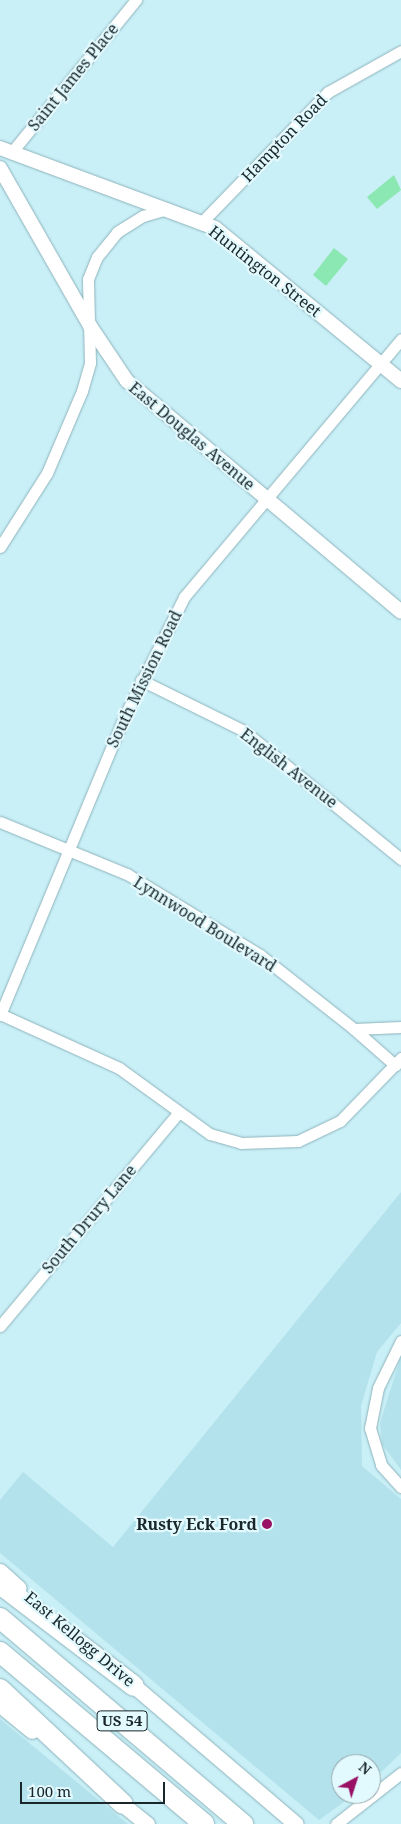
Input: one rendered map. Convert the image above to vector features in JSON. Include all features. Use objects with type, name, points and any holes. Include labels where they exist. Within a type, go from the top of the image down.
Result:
[{"type":"highway","points":[[0,1584],[134,1686]]},
{"type":"highway","name":"US 54","points":[[0,1618],[243,1824]]},
{"type":"highway","name":"US 54","points":[[0,1652],[204,1824]]},
{"type":"highway","points":[[0,1690],[123,1804]]},
{"type":"main road","name":"East Kellogg Drive","points":[[0,1571],[296,1824]]},
{"type":"main road","points":[[0,1705],[147,1824]]},
{"type":"street","name":"Saint James Place","points":[[6,151],[136,0]]},
{"type":"street","name":"Hampton Road","points":[[202,222],[328,92],[401,51]]},
{"type":"street","name":"Huntington Street","points":[[6,151],[169,208],[215,228],[401,381]]},
{"type":"street","name":"East Douglas Avenue","points":[[0,168],[90,326],[127,381],[401,612]]},
{"type":"street","points":[[0,547],[30,504],[66,434],[90,363],[87,288],[96,257],[117,232],[142,216],[169,208]]},
{"type":"street","name":"South Mission Road","points":[[0,1014],[141,680],[184,597],[378,362],[401,339]]},
{"type":"street","name":"English Avenue","points":[[141,680],[244,731],[401,859]]},
{"type":"street","name":"Lynnwood Boulevard","points":[[0,822],[14,832],[69,848],[126,874],[260,955],[354,1030],[398,1061]]},
{"type":"street","points":[[0,828],[14,832]]},
{"type":"street","points":[[0,1014],[119,1068],[210,1134],[241,1143],[298,1141],[340,1121],[398,1061]]},
{"type":"street","points":[[354,1030],[401,1027]]},
{"type":"street","name":"South Drury Lane","points":[[0,1326],[178,1112]]},
{"type":"street","points":[[398,1484],[377,1457],[370,1428],[378,1388],[401,1341]]},
{"type":"street","points":[[336,1824],[401,1773]]},
{"type":"shaded area","name":"Rusty Eck Ford","points":[[401,1192],[401,1323],[377,1352],[361,1406],[362,1466],[401,1499],[401,1753],[381,1772],[381,1754],[331,1754],[331,1804],[341,1804],[319,1820],[0,1553],[0,1500],[23,1472],[113,1547]]},
{"type":"shaded area","points":[[401,1356],[401,1470],[382,1444],[380,1423]]},
{"type":"shaded area","points":[[0,1719],[128,1824],[0,1824]]},
{"type":"green space","points":[[394,175],[401,190],[377,209],[367,197]]},
{"type":"green space","points":[[334,248],[348,259],[326,286],[313,275]]},
{"type":"place","name":"Rusty Eck Ford","points":[[267,1524]]}]
